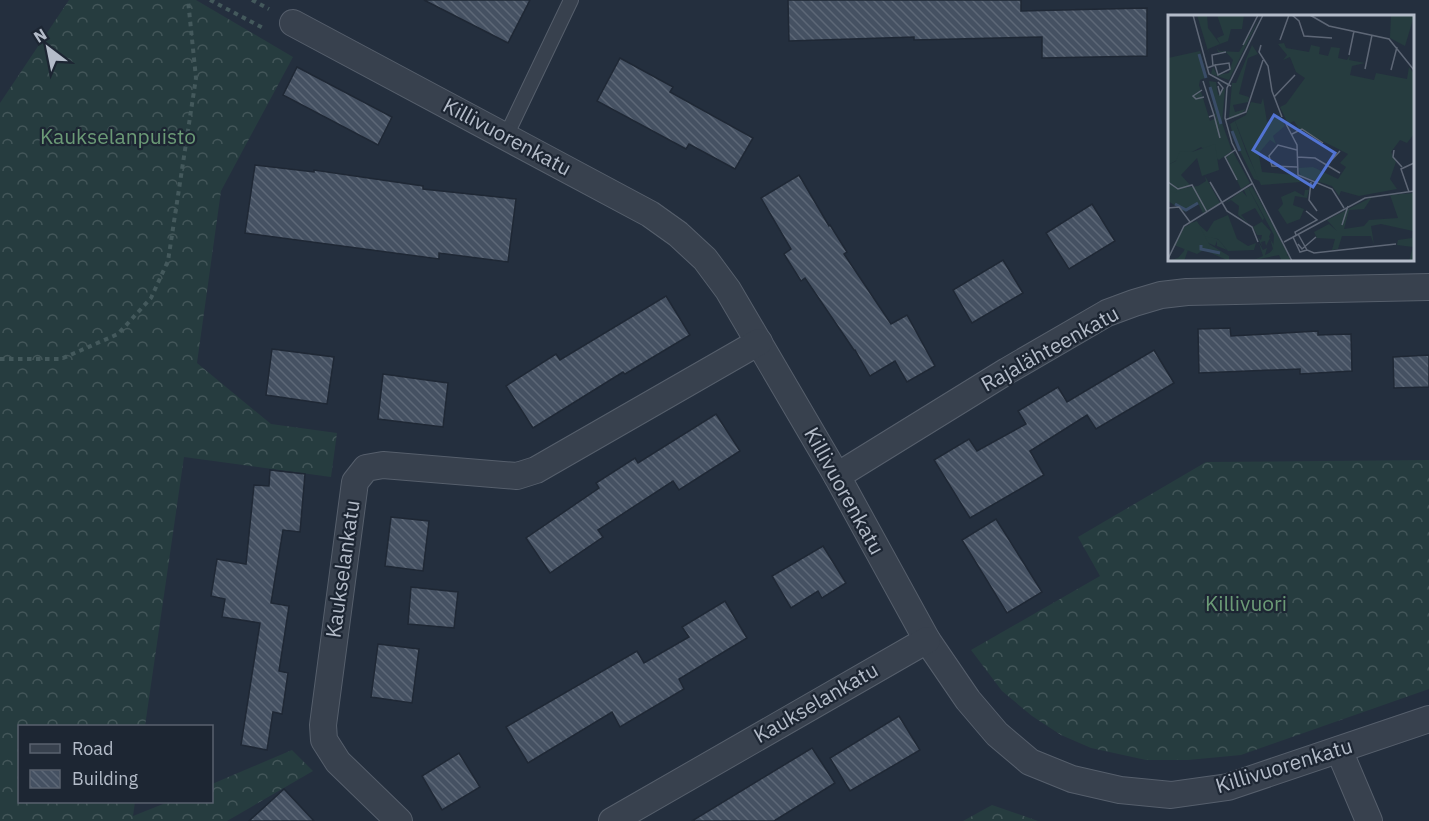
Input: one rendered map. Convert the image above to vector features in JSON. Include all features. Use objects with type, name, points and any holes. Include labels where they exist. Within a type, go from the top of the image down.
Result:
[{"type":"street","name":"Killivuorenkatu","points":[[294,23],[650,214],[678,234],[705,259],[728,290],[759,342],[837,476],[927,640],[968,700],[997,734],[1030,762],[1071,779],[1120,790],[1171,795],[1228,787],[1429,719]]},
{"type":"street","name":"Rajalähteenkatu","points":[[837,476],[1007,370],[1107,313],[1134,303],[1161,295],[1187,292],[1429,287]]},
{"type":"street","name":"Kaukselankatu","points":[[399,821],[338,762],[324,740],[323,725],[355,482],[366,468],[383,465],[501,476],[517,476],[536,470],[759,342]]},
{"type":"street","name":"Kaukselankatu","points":[[612,821],[927,640]]},
{"type":"street","points":[[1339,750],[1369,821]]},
{"type":"lane","points":[[506,136],[571,0]]},
{"type":"path","points":[[0,359],[60,359],[118,334],[151,298],[168,261],[196,78],[188,0]]},
{"type":"green space","name":"Kaukselanpuisto","points":[[69,0],[196,0],[293,57],[221,191],[197,363],[271,424],[337,433],[331,477],[184,457],[145,725],[18,725],[18,803],[135,803],[133,816],[166,803],[213,803],[213,784],[292,750],[313,771],[227,821],[0,821],[0,103]]},
{"type":"green space","name":"Killivuori","points":[[1429,460],[1429,689],[1241,755],[1188,760],[1146,760],[1091,748],[1061,735],[1032,716],[1002,691],[971,650],[1100,576],[1078,537],[1206,462]]},
{"type":"green space","points":[[992,805],[1038,821],[963,821]]},
{"type":"building","points":[[424,0],[530,0],[508,43]]},
{"type":"building","points":[[788,0],[1021,0],[1021,11],[1147,8],[1147,56],[1042,58],[1042,37],[914,40],[914,37],[789,41]]},
{"type":"building","points":[[620,58],[673,87],[670,92],[753,138],[735,169],[689,144],[686,149],[597,101]]},
{"type":"building","points":[[297,67],[392,117],[378,145],[283,95]]},
{"type":"building","points":[[255,165],[314,172],[314,170],[423,186],[423,189],[516,199],[508,262],[439,253],[439,259],[245,233]]},
{"type":"building","points":[[799,175],[847,252],[844,254],[891,324],[907,315],[935,366],[907,382],[895,361],[870,376],[855,350],[805,278],[801,281],[784,254],[791,249],[761,198]]},
{"type":"building","points":[[1092,204],[1115,241],[1069,269],[1046,233]]},
{"type":"building","points":[[1003,260],[1023,293],[972,323],[953,290]]},
{"type":"building","points":[[666,296],[690,335],[625,374],[623,372],[533,428],[506,386],[556,354],[560,360]]},
{"type":"building","points":[[1230,328],[1231,336],[1318,331],[1318,335],[1351,334],[1352,371],[1300,374],[1300,369],[1199,373],[1198,329]]},
{"type":"building","points":[[272,349],[334,357],[327,404],[266,395]]},
{"type":"building","points":[[1154,350],[1174,383],[1096,429],[1087,415],[1030,451],[1044,475],[970,518],[934,460],[969,439],[977,451],[1026,424],[1018,411],[1058,387],[1067,402]]},
{"type":"building","points":[[1429,355],[1429,387],[1394,388],[1393,357]]},
{"type":"building","points":[[383,374],[448,383],[443,427],[378,419]]},
{"type":"building","points":[[716,414],[740,451],[679,490],[673,481],[598,530],[603,537],[550,573],[526,538],[599,488],[596,483],[635,458],[638,463]]},
{"type":"building","points":[[270,470],[305,474],[300,532],[283,530],[271,603],[289,606],[279,671],[288,673],[282,714],[273,712],[267,750],[241,745],[260,623],[222,617],[225,599],[211,596],[217,559],[246,564],[254,485],[269,486]]},
{"type":"building","points":[[391,517],[429,521],[423,571],[385,566]]},
{"type":"building","points":[[996,519],[1042,592],[1007,613],[962,540]]},
{"type":"building","points":[[823,546],[846,583],[822,598],[818,591],[791,608],[772,576]]},
{"type":"building","points":[[411,587],[458,592],[454,628],[408,624]]},
{"type":"building","points":[[725,601],[747,638],[679,679],[684,689],[620,727],[612,712],[528,763],[506,727],[637,651],[644,663],[689,637],[682,627]]},
{"type":"building","points":[[378,644],[419,649],[412,703],[371,697]]},
{"type":"building","points":[[899,716],[920,750],[850,791],[830,758]]},
{"type":"building","points":[[812,748],[835,783],[774,821],[692,821]]},
{"type":"building","points":[[459,753],[480,787],[442,810],[422,776]]},
{"type":"building","points":[[284,789],[314,821],[249,821]]}]
